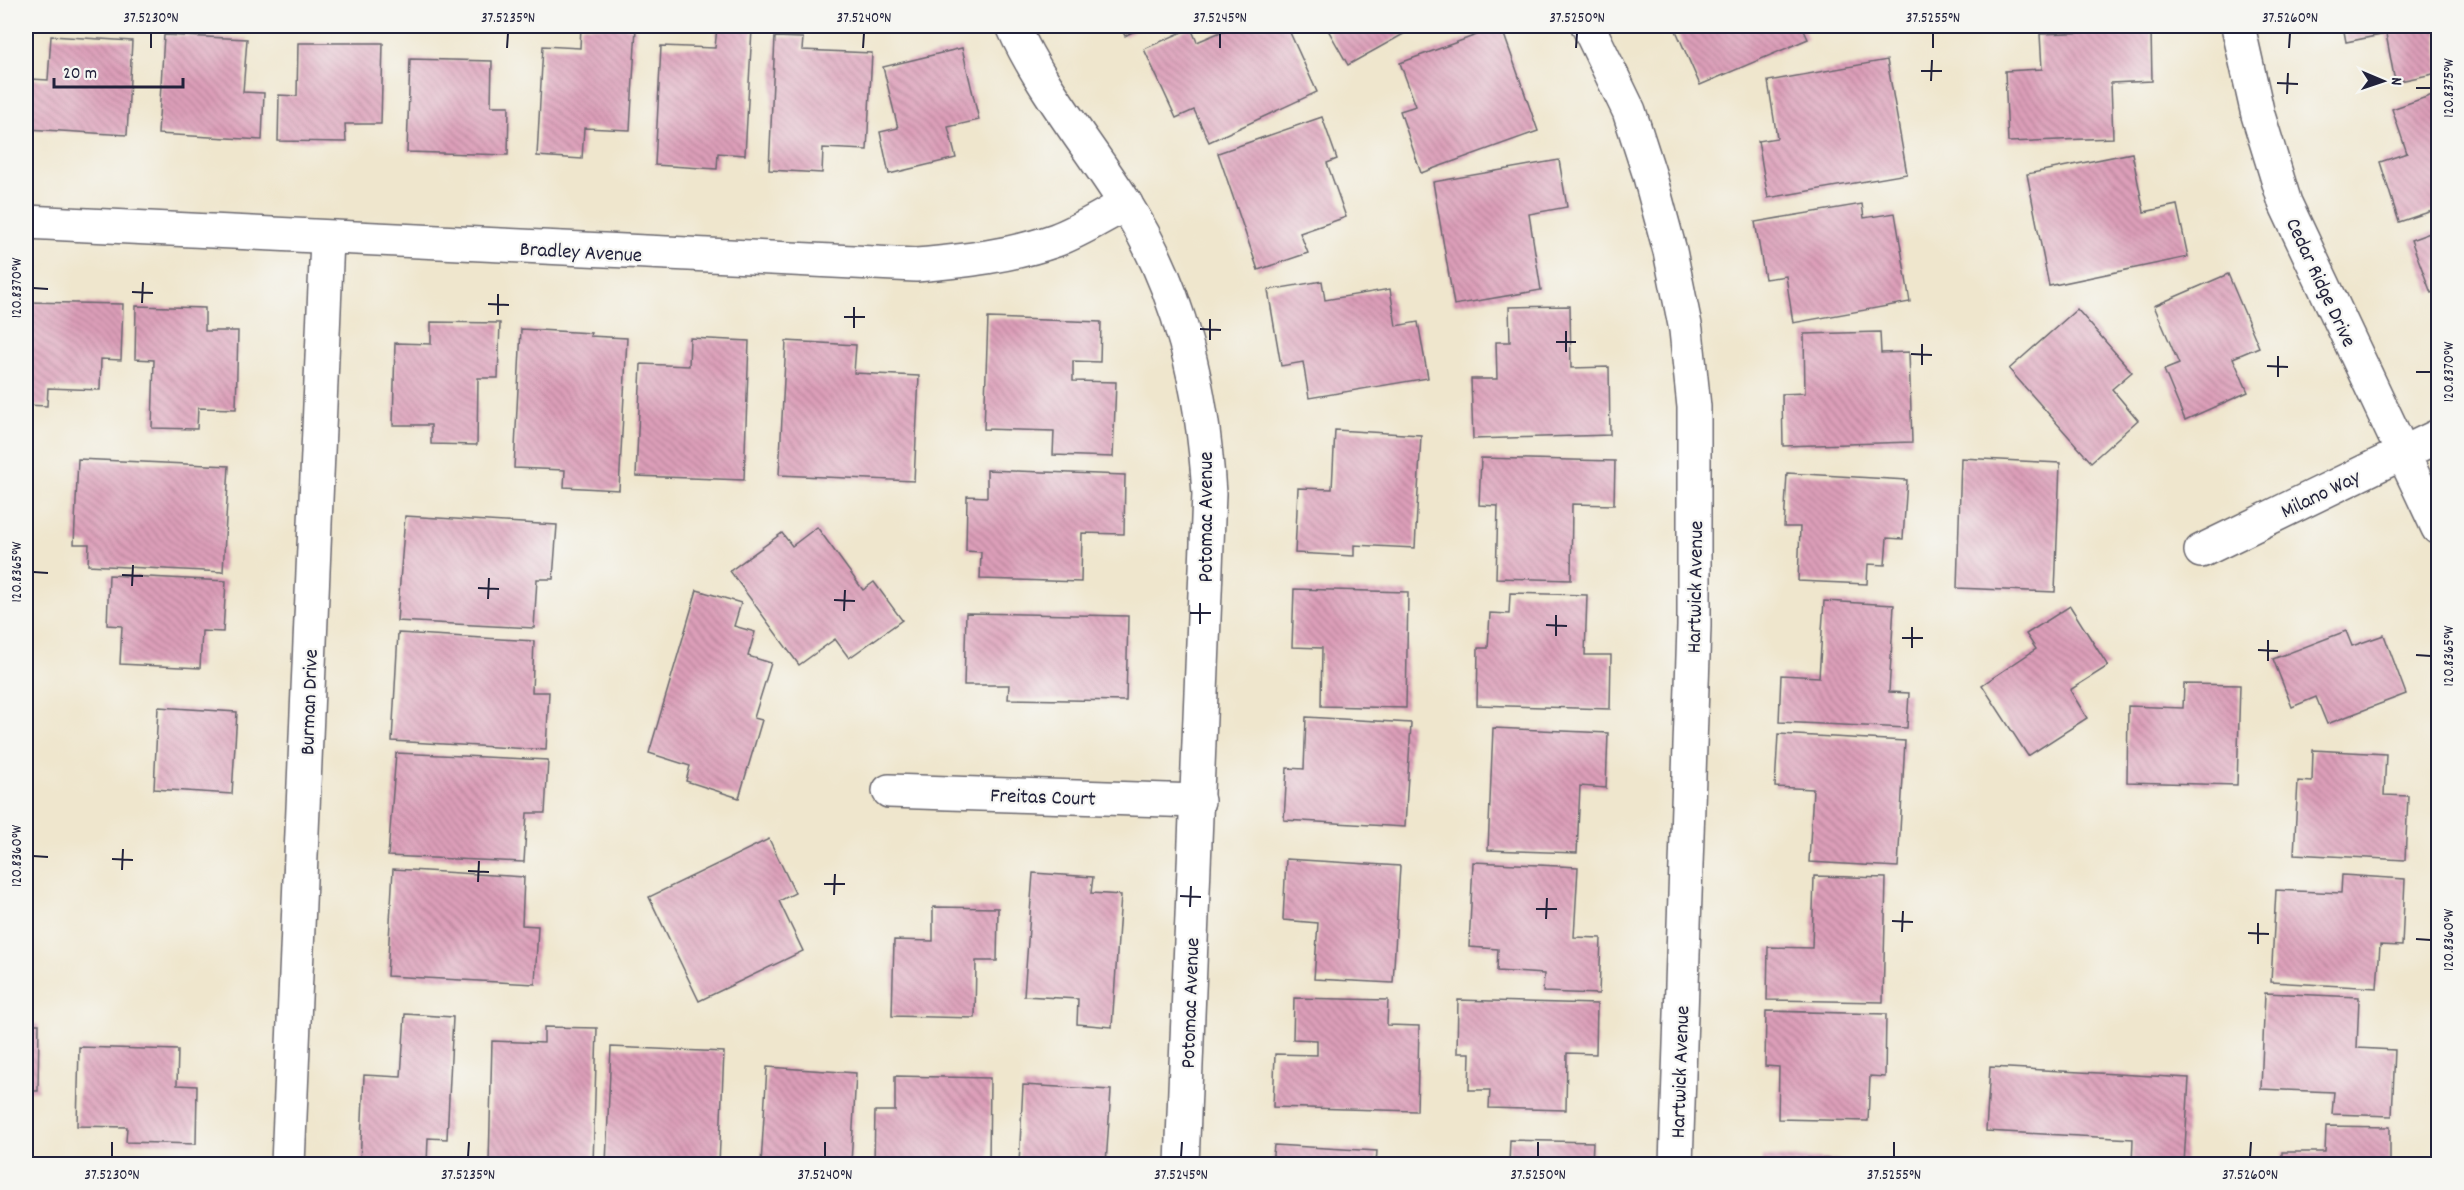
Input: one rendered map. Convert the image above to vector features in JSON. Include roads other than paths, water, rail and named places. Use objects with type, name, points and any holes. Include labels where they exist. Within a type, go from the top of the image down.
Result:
[{"type":"street","name":"Potomac Avenue","points":[[1013,26],[1072,125],[1126,204],[1158,264],[1177,311],[1198,389],[1206,438],[1209,494],[1182,1164]]},
{"type":"street","name":"Hartwick Avenue","points":[[1588,26],[1629,111],[1649,173],[1670,251],[1686,330],[1694,407],[1694,626],[1676,1164]]},
{"type":"street","name":"Cedar Ridge Drive","points":[[2238,26],[2258,115],[2285,203],[2439,528]]},
{"type":"street","name":"Bradley Avenue","points":[[26,222],[916,265],[964,261],[1014,252],[1058,239],[1126,204]]},
{"type":"street","name":"Burman Drive","points":[[288,1164],[327,238]]},
{"type":"street","name":"Milano Way","points":[[2201,551],[2439,436]]},
{"type":"street","name":"Freitas Court","points":[[889,791],[1198,801]]}]
